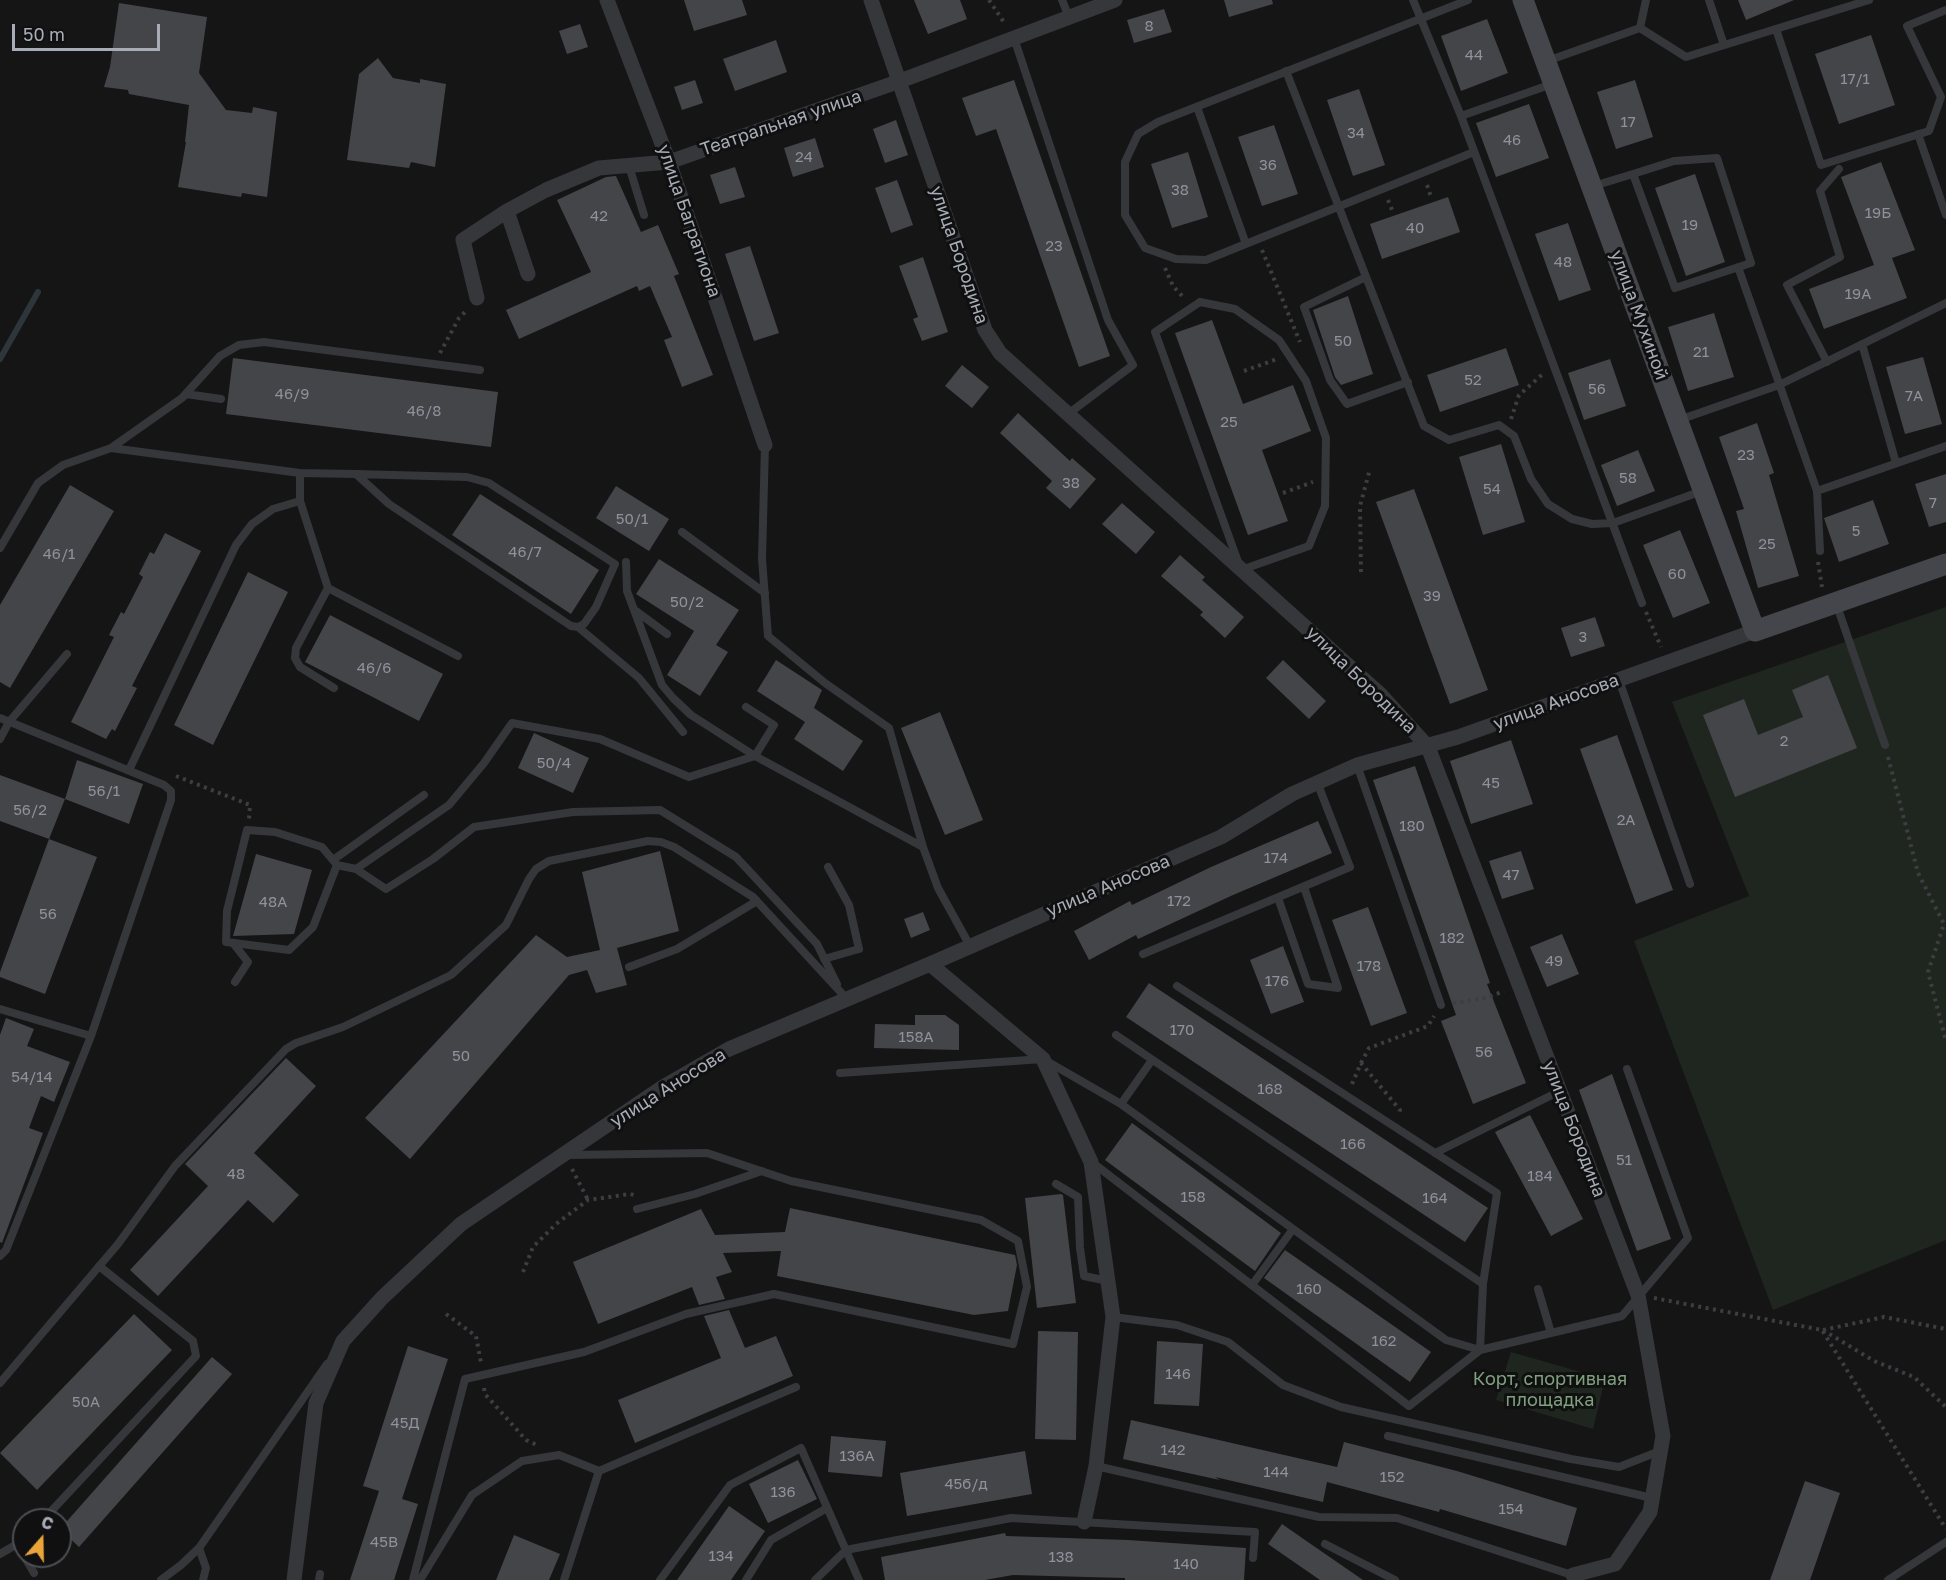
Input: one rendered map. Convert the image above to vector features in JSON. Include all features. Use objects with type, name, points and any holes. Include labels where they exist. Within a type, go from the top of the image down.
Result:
[{"type":"street","name":"улица Багратиона","points":[[607,0],[669,162],[765,445]]},
{"type":"street","name":"улица Бородина","points":[[871,0],[985,330],[1000,352],[1380,694],[1428,747],[1638,1295],[1663,1436],[1650,1512],[1615,1564],[1575,1578]]},
{"type":"street","name":"Театральная улица","points":[[477,298],[463,240],[507,211],[546,190],[599,168],[669,162],[900,81],[1115,0]]},
{"type":"street","name":"улица Мухиной","points":[[1523,0],[1755,630]]},
{"type":"street","points":[[507,211],[528,274]]},
{"type":"street","name":"улица Аносова","points":[[294,1580],[316,1403],[343,1341],[382,1298],[461,1224],[568,1160],[663,1087],[729,1049],[844,996],[930,964],[1221,837],[1317,782],[1357,765],[1428,747],[1619,680],[1835,598],[1946,564]]},
{"type":"street","points":[[930,964],[1043,1059],[1091,1162],[1113,1317],[1096,1466],[1084,1522]]},
{"type":"lane","points":[[1062,0],[1069,17]]},
{"type":"lane","points":[[1413,0],[1461,116],[1642,603]]},
{"type":"lane","points":[[1468,0],[1158,122],[1138,134],[1125,162],[1125,215],[1145,248],[1176,259],[1206,260],[1474,152]]},
{"type":"lane","points":[[1640,28],[1646,0]]},
{"type":"lane","points":[[1709,0],[1724,45]]},
{"type":"lane","points":[[1640,28],[1686,57],[1869,0]]},
{"type":"lane","points":[[1776,29],[1821,165],[1929,131],[1941,97],[1907,26],[1946,10]]},
{"type":"lane","points":[[1546,61],[1640,28]]},
{"type":"lane","points":[[1014,38],[1108,320],[1133,365],[1068,414]]},
{"type":"lane","points":[[1286,71],[1424,426],[1449,440],[1499,425],[1514,436],[1531,479],[1548,504],[1572,519],[1592,524],[1613,523],[1703,490]]},
{"type":"lane","points":[[1461,116],[1554,84]]},
{"type":"lane","points":[[1197,107],[1246,244]]},
{"type":"lane","points":[[1918,134],[1946,215]]},
{"type":"lane","points":[[1600,184],[1674,161],[1717,158],[1751,263],[1675,288],[1633,174]]},
{"type":"lane","points":[[629,166],[644,215]]},
{"type":"lane","points":[[1827,362],[1787,285],[1840,257],[1820,191],[1839,169]]},
{"type":"lane","points":[[1738,267],[1816,491],[1820,551]]},
{"type":"lane","points":[[1366,277],[1304,307],[1330,380],[1347,404],[1408,382]]},
{"type":"lane","points":[[1200,302],[1235,309],[1276,338],[1306,381],[1326,438],[1324,506],[1309,546],[1241,570],[1155,332],[1200,302]]},
{"type":"lane","points":[[1678,421],[1779,386],[1946,303]]},
{"type":"lane","points":[[0,548],[38,483],[63,465],[111,448],[186,394],[220,356],[239,345],[264,342],[480,370]]},
{"type":"lane","points":[[1862,344],[1896,463]]},
{"type":"lane","points":[[186,394],[221,399]]},
{"type":"lane","points":[[765,445],[762,559],[768,636],[825,683],[890,728],[923,847],[938,888],[970,946]]},
{"type":"lane","points":[[1816,491],[1946,446]]},
{"type":"lane","points":[[111,448],[300,473],[467,477],[489,483],[615,564],[596,607],[584,624],[578,627]]},
{"type":"lane","points":[[300,473],[300,501],[328,588],[458,656]]},
{"type":"lane","points":[[356,474],[389,504],[572,626],[578,627],[639,678],[683,732]]},
{"type":"lane","points":[[129,770],[236,545],[252,524],[273,509],[300,501]]},
{"type":"lane","points":[[682,532],[765,593]]},
{"type":"lane","points":[[626,562],[627,591],[662,685],[673,698],[692,716],[754,756],[923,847]]},
{"type":"lane","points":[[328,588],[296,648],[295,657],[300,667],[334,688]]},
{"type":"lane","points":[[1835,598],[1885,745]]},
{"type":"lane","points":[[634,610],[667,634]]},
{"type":"lane","points":[[0,739],[9,722],[67,654]]},
{"type":"lane","points":[[1619,680],[1690,884]]},
{"type":"lane","points":[[356,869],[449,805],[484,764],[512,723],[600,740],[689,777],[754,756],[774,725],[746,707]]},
{"type":"lane","points":[[0,718],[129,770],[164,785],[171,791],[171,800],[91,1036],[6,1250],[0,1256]]},
{"type":"lane","points":[[1357,765],[1441,1005]]},
{"type":"lane","points":[[1143,954],[1350,867],[1317,782]]},
{"type":"lane","points":[[424,795],[335,863],[313,927],[289,950],[226,942],[227,911],[247,830],[275,832],[322,847],[335,863],[356,869],[386,889],[433,859],[474,827],[573,812],[660,810],[736,857],[817,944],[844,996]]},
{"type":"lane","points":[[0,1383],[118,1244],[175,1166],[286,1049],[296,1043],[343,1027],[451,975],[506,925],[529,879],[536,869],[549,861],[648,841],[661,842],[674,847],[753,897],[844,996]]},
{"type":"lane","points":[[824,958],[859,949],[849,905],[828,867]]},
{"type":"lane","points":[[1278,898],[1308,984],[1338,988],[1304,887]]},
{"type":"lane","points":[[629,967],[677,950],[756,901]]},
{"type":"lane","points":[[233,943],[248,962],[235,982]]},
{"type":"lane","points":[[1177,986],[1497,1193],[1483,1284],[1480,1350]]},
{"type":"lane","points":[[0,1009],[91,1036]]},
{"type":"lane","points":[[1116,1035],[1483,1284]]},
{"type":"lane","points":[[840,1073],[1043,1059],[1121,1104],[1446,1340],[1480,1350]]},
{"type":"lane","points":[[1121,1104],[1152,1060]]},
{"type":"lane","points":[[1091,1162],[1409,1406],[1480,1350],[1622,1316],[1688,1238],[1627,1069]]},
{"type":"lane","points":[[1435,1153],[1560,1091]]},
{"type":"lane","points":[[413,1580],[465,1379],[584,1352],[686,1314],[774,1294],[1012,1344],[1027,1287],[1018,1241],[981,1220],[790,1181],[707,1153],[568,1160]]},
{"type":"lane","points":[[637,1209],[762,1171]]},
{"type":"lane","points":[[1056,1184],[1078,1197],[1080,1248],[1084,1276],[1108,1281]]},
{"type":"lane","points":[[1252,1285],[1293,1228]]},
{"type":"lane","points":[[54,1508],[196,1356],[193,1341],[99,1266]]},
{"type":"lane","points":[[1538,1289],[1551,1333]]},
{"type":"lane","points":[[1113,1317],[1177,1325],[1228,1342],[1283,1385],[1341,1407],[1571,1459],[1619,1467],[1660,1451]]},
{"type":"lane","points":[[161,1580],[199,1548],[343,1341]]},
{"type":"lane","points":[[420,1580],[472,1495],[522,1461],[559,1455],[599,1471],[796,1388]]},
{"type":"lane","points":[[1388,1436],[1652,1498]]},
{"type":"lane","points":[[660,1580],[730,1485],[801,1448],[859,1580]]},
{"type":"lane","points":[[1096,1466],[1318,1517],[1397,1518],[1575,1578]]},
{"type":"lane","points":[[564,1580],[599,1471]]},
{"type":"lane","points":[[746,1580],[771,1539],[827,1508]]},
{"type":"lane","points":[[815,1580],[846,1550],[1011,1518],[1255,1532],[1253,1558]]},
{"type":"lane","points":[[1888,1580],[1946,1542]]},
{"type":"lane","points":[[1325,1544],[1395,1580]]},
{"type":"lane","points":[[199,1548],[206,1568],[203,1580]]},
{"type":"lane","points":[[32,1568],[34,1573]]},
{"type":"path","points":[[989,0],[1014,38]]},
{"type":"path","points":[[1159,253],[1173,286],[1192,306]]},
{"type":"path","points":[[1276,338],[1304,307]]},
{"type":"path","points":[[434,364],[459,318]]},
{"type":"path","points":[[1244,371],[1289,355]]},
{"type":"path","points":[[1507,431],[1519,395],[1554,365]]},
{"type":"path","points":[[1361,572],[1360,506],[1370,469]]},
{"type":"path","points":[[1283,493],[1325,477]]},
{"type":"path","points":[[1642,603],[1668,662]]},
{"type":"path","points":[[1885,745],[1918,873],[1944,924],[1928,972],[1946,1041]]},
{"type":"path","points":[[175,776],[250,805]]},
{"type":"path","points":[[1347,1096],[1369,1048],[1428,1026],[1441,1005],[1486,998]]},
{"type":"path","points":[[1361,1063],[1400,1110],[1394,1126]]},
{"type":"path","points":[[568,1160],[588,1200]]},
{"type":"path","points":[[523,1272],[533,1247],[556,1224],[588,1200],[630,1194],[657,1204]]},
{"type":"path","points":[[1638,1295],[1822,1330],[1874,1361],[1914,1377],[1946,1407]]},
{"type":"path","points":[[446,1314],[476,1336],[482,1371]]},
{"type":"path","points":[[1822,1330],[1884,1317],[1946,1329]]},
{"type":"path","points":[[1822,1330],[1946,1529]]},
{"type":"path","points":[[483,1383],[485,1394],[526,1440],[547,1449]]},
{"type":"green space","points":[[1946,607],[1946,1240],[1773,1310],[1634,941],[1749,896],[1672,702]]},
{"type":"green space","name":"Корт, спортивная площадка","points":[[1511,1352],[1605,1379],[1593,1429],[1496,1400]]},
{"type":"building","points":[[684,0],[742,0],[747,15],[694,31]]},
{"type":"building","points":[[914,0],[960,0],[967,19],[928,34]]},
{"type":"building","points":[[1224,0],[1272,0],[1273,4],[1229,17]]},
{"type":"building","points":[[1738,0],[1794,0],[1746,20]]},
{"type":"building","points":[[119,3],[207,17],[199,73],[226,110],[252,113],[253,107],[277,112],[267,197],[242,193],[241,197],[178,187],[186,142],[189,105],[129,94],[128,90],[104,87],[110,67]]},
{"type":"building","points":[[1164,9],[1172,32],[1134,43],[1127,20]]},
{"type":"building","points":[[1487,19],[1508,73],[1461,91],[1441,36]]},
{"type":"building","points":[[580,24],[588,47],[567,54],[559,31]]},
{"type":"building","points":[[1871,35],[1895,105],[1839,124],[1815,54]]},
{"type":"building","points":[[776,40],[787,72],[735,91],[723,59]]},
{"type":"building","points":[[378,58],[393,78],[420,83],[420,79],[446,84],[435,167],[411,162],[409,168],[347,160],[359,74]]},
{"type":"building","points":[[695,80],[703,103],[682,110],[674,87]]},
{"type":"building","points":[[1014,80],[1110,356],[1079,367],[996,129],[976,136],[962,98]]},
{"type":"building","points":[[1635,80],[1653,137],[1616,149],[1597,92]]},
{"type":"building","points":[[1359,89],[1385,165],[1353,176],[1327,100]]},
{"type":"building","points":[[1529,104],[1549,158],[1496,177],[1476,123]]},
{"type":"building","points":[[896,120],[908,155],[885,163],[873,129]]},
{"type":"building","points":[[1274,125],[1298,194],[1262,206],[1238,137]]},
{"type":"building","points":[[815,138],[824,167],[793,177],[784,148]]},
{"type":"building","points":[[1188,152],[1208,217],[1172,228],[1151,164]]},
{"type":"building","points":[[1881,162],[1915,250],[1892,258],[1907,298],[1824,329],[1809,289],[1874,265],[1841,177]]},
{"type":"building","points":[[735,167],[745,197],[720,204],[710,175]]},
{"type":"building","points":[[1695,174],[1725,262],[1686,276],[1655,188]]},
{"type":"building","points":[[616,176],[641,232],[658,225],[679,274],[674,276],[713,375],[682,387],[664,340],[672,337],[650,286],[639,291],[637,286],[519,339],[506,310],[591,272],[557,200],[606,177]]},
{"type":"building","points":[[897,180],[913,225],[891,233],[875,188]]},
{"type":"building","points":[[1448,197],[1460,232],[1382,259],[1370,224]]},
{"type":"building","points":[[1568,223],[1591,290],[1559,301],[1535,234]]},
{"type":"building","points":[[750,246],[779,333],[754,341],[725,254]]},
{"type":"building","points":[[923,257],[948,332],[922,341],[913,319],[918,317],[899,266]]},
{"type":"building","points":[[1348,296],[1373,374],[1341,385],[1335,377],[1313,310]]},
{"type":"building","points":[[1714,313],[1734,377],[1688,391],[1668,327]]},
{"type":"building","points":[[1212,320],[1243,404],[1293,385],[1311,431],[1262,450],[1288,521],[1248,535],[1175,333]]},
{"type":"building","points":[[1506,348],[1519,385],[1440,412],[1427,375]]},
{"type":"building","points":[[1923,357],[1942,424],[1905,434],[1886,367]]},
{"type":"building","points":[[233,358],[498,392],[491,447],[226,414]]},
{"type":"building","points":[[1610,359],[1626,406],[1584,420],[1568,373]]},
{"type":"building","points":[[962,365],[989,387],[972,408],[945,386]]},
{"type":"building","points":[[1018,413],[1070,461],[1072,458],[1096,479],[1070,509],[1046,488],[1052,481],[1000,433]]},
{"type":"building","points":[[1757,423],[1774,473],[1769,475],[1799,576],[1758,588],[1736,511],[1744,509],[1719,437]]},
{"type":"building","points":[[1501,444],[1525,522],[1483,535],[1459,457]]},
{"type":"building","points":[[1638,450],[1655,491],[1617,506],[1601,465]]},
{"type":"building","points":[[1946,474],[1946,522],[1929,527],[1915,484]]},
{"type":"building","points":[[70,485],[114,511],[10,688],[0,682],[0,605]]},
{"type":"building","points":[[616,486],[669,519],[649,551],[596,518]]},
{"type":"building","points":[[1414,489],[1488,690],[1450,704],[1376,502]]},
{"type":"building","points":[[480,494],[599,570],[571,614],[452,535]]},
{"type":"building","points":[[1873,500],[1889,544],[1839,562],[1824,518]]},
{"type":"building","points":[[1122,503],[1155,532],[1136,554],[1102,524]]},
{"type":"building","points":[[1680,530],[1710,603],[1673,618],[1643,545]]},
{"type":"building","points":[[165,533],[201,551],[132,686],[137,688],[115,731],[112,729],[106,739],[71,722],[114,637],[109,635],[121,612],[124,614],[143,577],[139,574],[150,552],[154,554]]},
{"type":"building","points":[[1180,555],[1205,577],[1202,580],[1244,617],[1225,638],[1200,615],[1203,612],[1161,576]]},
{"type":"building","points":[[659,559],[739,610],[716,645],[728,652],[700,696],[667,675],[694,631],[636,594]]},
{"type":"building","points":[[248,572],[288,592],[213,745],[174,725]]},
{"type":"building","points":[[330,615],[443,674],[419,721],[305,662]]},
{"type":"building","points":[[1595,617],[1605,646],[1571,657],[1561,628]]},
{"type":"building","points":[[776,660],[822,690],[814,708],[863,741],[843,771],[794,739],[805,722],[757,691]]},
{"type":"building","points":[[1283,660],[1326,701],[1309,719],[1266,678]]},
{"type":"building","points":[[1828,675],[1857,748],[1735,797],[1703,715],[1744,699],[1758,735],[1803,717],[1792,690]]},
{"type":"building","points":[[940,712],[983,820],[945,835],[901,728]]},
{"type":"building","points":[[534,733],[589,758],[573,793],[518,768]]},
{"type":"building","points":[[1617,735],[1673,890],[1636,904],[1580,749]]},
{"type":"building","points":[[1511,740],[1533,804],[1471,824],[1450,761]]},
{"type":"building","points":[[77,760],[143,784],[129,824],[65,799]]},
{"type":"building","points":[[1415,766],[1490,983],[1487,984],[1526,1083],[1473,1104],[1441,1021],[1456,1015],[1373,780]]},
{"type":"building","points":[[0,775],[65,799],[49,839],[0,821]]},
{"type":"building","points":[[1318,821],[1332,853],[1138,939],[1136,935],[1089,960],[1074,931],[1130,901],[1132,905],[1211,867]]},
{"type":"building","points":[[49,839],[97,857],[45,994],[0,977],[0,972]]},
{"type":"building","points":[[660,851],[679,931],[617,948],[627,985],[596,993],[587,970],[569,975],[410,1159],[365,1118],[536,935],[567,957],[600,950],[582,872]]},
{"type":"building","points":[[1521,851],[1534,889],[1502,899],[1489,861]]},
{"type":"building","points":[[256,854],[312,870],[294,934],[233,936]]},
{"type":"building","points":[[1368,907],[1407,1013],[1371,1026],[1332,920]]},
{"type":"building","points":[[923,912],[930,930],[911,938],[904,919]]},
{"type":"building","points":[[1562,934],[1579,974],[1547,987],[1530,947]]},
{"type":"building","points":[[1283,946],[1304,1002],[1271,1014],[1250,960]]},
{"type":"building","points":[[1149,983],[1488,1208],[1465,1242],[1126,1017]]},
{"type":"building","points":[[915,1015],[945,1015],[959,1025],[959,1050],[874,1048],[875,1024],[915,1025]]},
{"type":"building","points":[[6,1018],[34,1029],[27,1046],[70,1062],[54,1102],[41,1096],[29,1128],[43,1133],[2,1243],[0,1242],[0,1035]]},
{"type":"building","points":[[286,1058],[316,1086],[254,1153],[299,1195],[273,1223],[248,1200],[158,1296],[130,1270],[208,1186],[185,1164]]},
{"type":"building","points":[[1612,1074],[1671,1239],[1637,1251],[1579,1090]]},
{"type":"building","points":[[1530,1115],[1583,1219],[1551,1236],[1495,1132]]},
{"type":"building","points":[[1132,1123],[1281,1233],[1255,1271],[1105,1160]]},
{"type":"building","points":[[1063,1195],[1076,1303],[1037,1308],[1025,1198]]},
{"type":"building","points":[[790,1208],[1015,1255],[1017,1265],[1008,1311],[974,1315],[777,1276],[781,1251],[723,1253],[732,1272],[716,1277],[725,1299],[699,1305],[692,1287],[598,1324],[573,1262],[701,1209],[715,1235],[785,1232]]},
{"type":"building","points":[[1285,1250],[1431,1352],[1410,1382],[1264,1278]]},
{"type":"building","points":[[729,1310],[745,1348],[776,1336],[793,1376],[635,1443],[618,1400],[721,1358],[704,1316]]},
{"type":"building","points":[[134,1314],[172,1350],[37,1490],[0,1453]]},
{"type":"building","points":[[1038,1331],[1078,1332],[1076,1440],[1035,1439]]},
{"type":"building","points":[[1157,1341],[1203,1344],[1199,1406],[1154,1404]]},
{"type":"building","points":[[408,1346],[448,1359],[402,1499],[418,1504],[394,1580],[350,1580],[379,1491],[363,1486]]},
{"type":"building","points":[[212,1357],[232,1374],[79,1547],[72,1540],[72,1515]]},
{"type":"building","points":[[1131,1420],[1337,1467],[1344,1442],[1457,1471],[1577,1508],[1566,1546],[1440,1509],[1439,1512],[1327,1482],[1323,1502],[1123,1459]]},
{"type":"building","points":[[831,1436],[886,1441],[882,1477],[828,1472]]},
{"type":"building","points":[[1025,1451],[1032,1494],[907,1516],[900,1473]]},
{"type":"building","points":[[798,1460],[817,1499],[768,1523],[749,1484]]},
{"type":"building","points":[[1805,1481],[1840,1493],[1810,1580],[1770,1580]]},
{"type":"building","points":[[729,1506],[765,1531],[731,1580],[677,1580]]},
{"type":"building","points":[[1282,1524],[1363,1580],[1320,1580],[1291,1560],[1268,1544]]},
{"type":"building","points":[[1005,1533],[1006,1536],[1128,1540],[1246,1548],[1244,1580],[1125,1580],[1125,1578],[1013,1575],[985,1580],[885,1580],[881,1557]]},
{"type":"building","points":[[514,1535],[560,1554],[549,1580],[496,1580]]},
{"type":"waterway","points":[[0,359],[38,292]]}]
